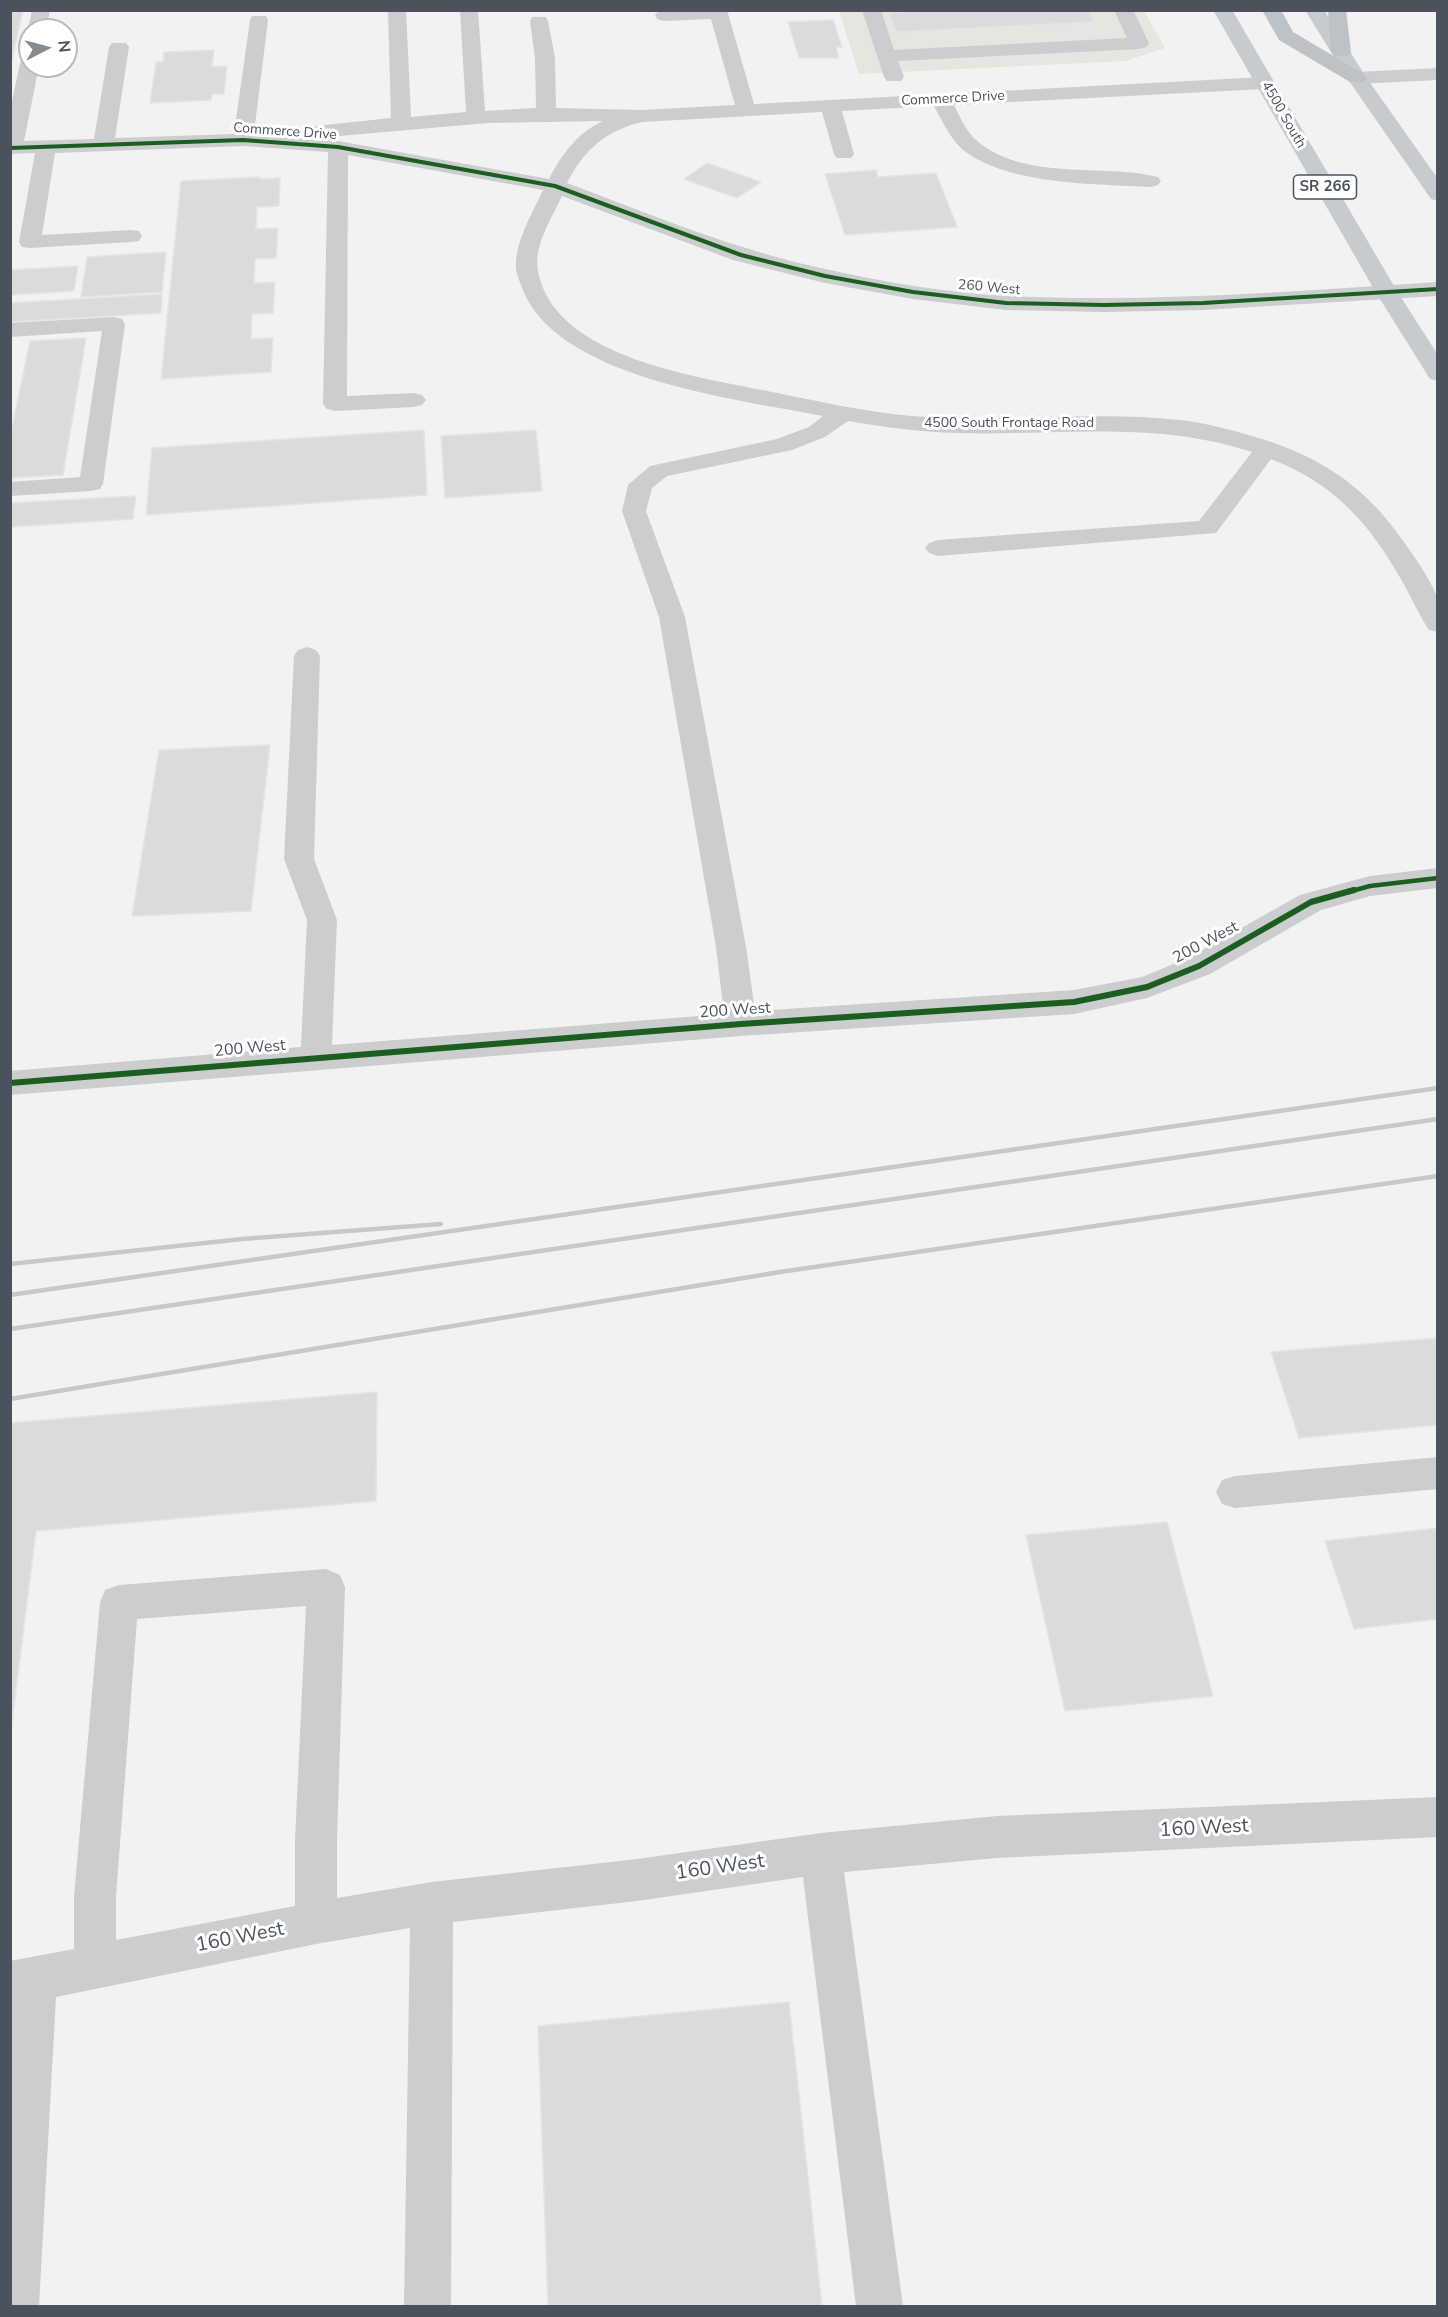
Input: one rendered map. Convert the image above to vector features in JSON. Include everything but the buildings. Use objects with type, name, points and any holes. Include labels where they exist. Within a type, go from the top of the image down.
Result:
[{"type":"highway","points":[[1271,10],[1286,36],[1357,78]]},
{"type":"highway","points":[[1337,10],[1341,52]]},
{"type":"main road","name":"4500 South","points":[[1222,10],[1437,374]]},
{"type":"main road","points":[[1314,10],[1357,78],[1437,195]]},
{"type":"street","points":[[397,10],[401,123]]},
{"type":"street","points":[[469,10],[476,118]]},
{"type":"street","points":[[871,10],[902,101]]},
{"type":"street","points":[[887,56],[1139,43],[1123,10]]},
{"type":"street","points":[[664,15],[719,13],[746,110]]},
{"type":"street","points":[[243,140],[259,20]]},
{"type":"street","points":[[539,21],[545,58],[546,114]]},
{"type":"street","points":[[104,143],[119,47]]},
{"type":"street","points":[[1357,78],[1437,74]]},
{"type":"street","points":[[11,148],[27,78]]},
{"type":"street","name":"Commerce Drive","points":[[11,148],[243,140],[401,123],[546,114],[642,116],[1264,83]]},
{"type":"street","points":[[940,99],[969,145],[1003,162],[1051,173],[1151,181]]},
{"type":"street","points":[[830,105],[844,154]]},
{"type":"street","name":"Commerce Drive","points":[[243,140],[338,147],[555,186],[586,139],[607,126],[642,116]]},
{"type":"street","points":[[46,147],[30,242],[131,236]]},
{"type":"street","points":[[338,147],[335,404],[414,400]]},
{"type":"street","name":"260 West","points":[[555,186],[741,255],[825,276],[913,292],[1006,303],[1104,305],[1203,303],[1437,289]]},
{"type":"street","name":"4500 South Frontage Road","points":[[555,186],[527,254],[526,272],[531,288],[541,306],[558,325],[582,343],[620,362],[654,374],[843,413],[913,423],[977,426],[1149,424],[1185,427],[1230,436],[1267,448],[1324,474],[1352,496],[1381,526],[1407,565],[1437,624]]},
{"type":"street","points":[[10,330],[114,324],[91,484],[10,489]]},
{"type":"street","points":[[741,1024],[730,947],[672,616],[634,511],[640,485],[659,471],[726,455],[783,445],[817,432],[843,413]]},
{"type":"street","points":[[938,548],[1207,528],[1267,448]]},
{"type":"street","points":[[307,656],[299,859],[322,920],[316,1058]]},
{"type":"street","name":"200 West","points":[[10,1083],[741,1024],[1074,1002],[1147,987],[1199,966],[1311,902],[1370,886],[1437,878]]},
{"type":"street","points":[[1235,1492],[1437,1473]]},
{"type":"street","points":[[94,1966],[95,1896],[119,1603],[326,1587],[316,1840],[316,1923]]},
{"type":"street","name":"160 West","points":[[23,1981],[316,1923],[432,1903],[637,1880],[821,1854],[997,1837],[1437,1817]]},
{"type":"street","points":[[821,1854],[880,2307]]},
{"type":"street","points":[[428,2307],[432,1903]]},
{"type":"street","points":[[15,2307],[23,1981]]},
{"type":"shaded area","points":[[839,11],[1144,11],[1165,48],[1125,61],[859,74]]},
{"type":"railway","points":[[10,1295],[1438,1088]]},
{"type":"railway","points":[[10,1329],[1438,1119]]},
{"type":"railway","points":[[10,1399],[780,1272],[1438,1176]]},
{"type":"railway","points":[[10,1264],[242,1239],[441,1224]]},
{"type":"cycle path","points":[[10,148],[243,140],[338,147],[555,186],[741,255],[825,276],[913,292],[1006,303],[1104,305],[1203,303],[1438,289]]},
{"type":"cycle path","points":[[10,1083],[741,1024],[1074,1002],[1147,987],[1199,966],[1311,902],[1370,886],[1438,878]]}]
